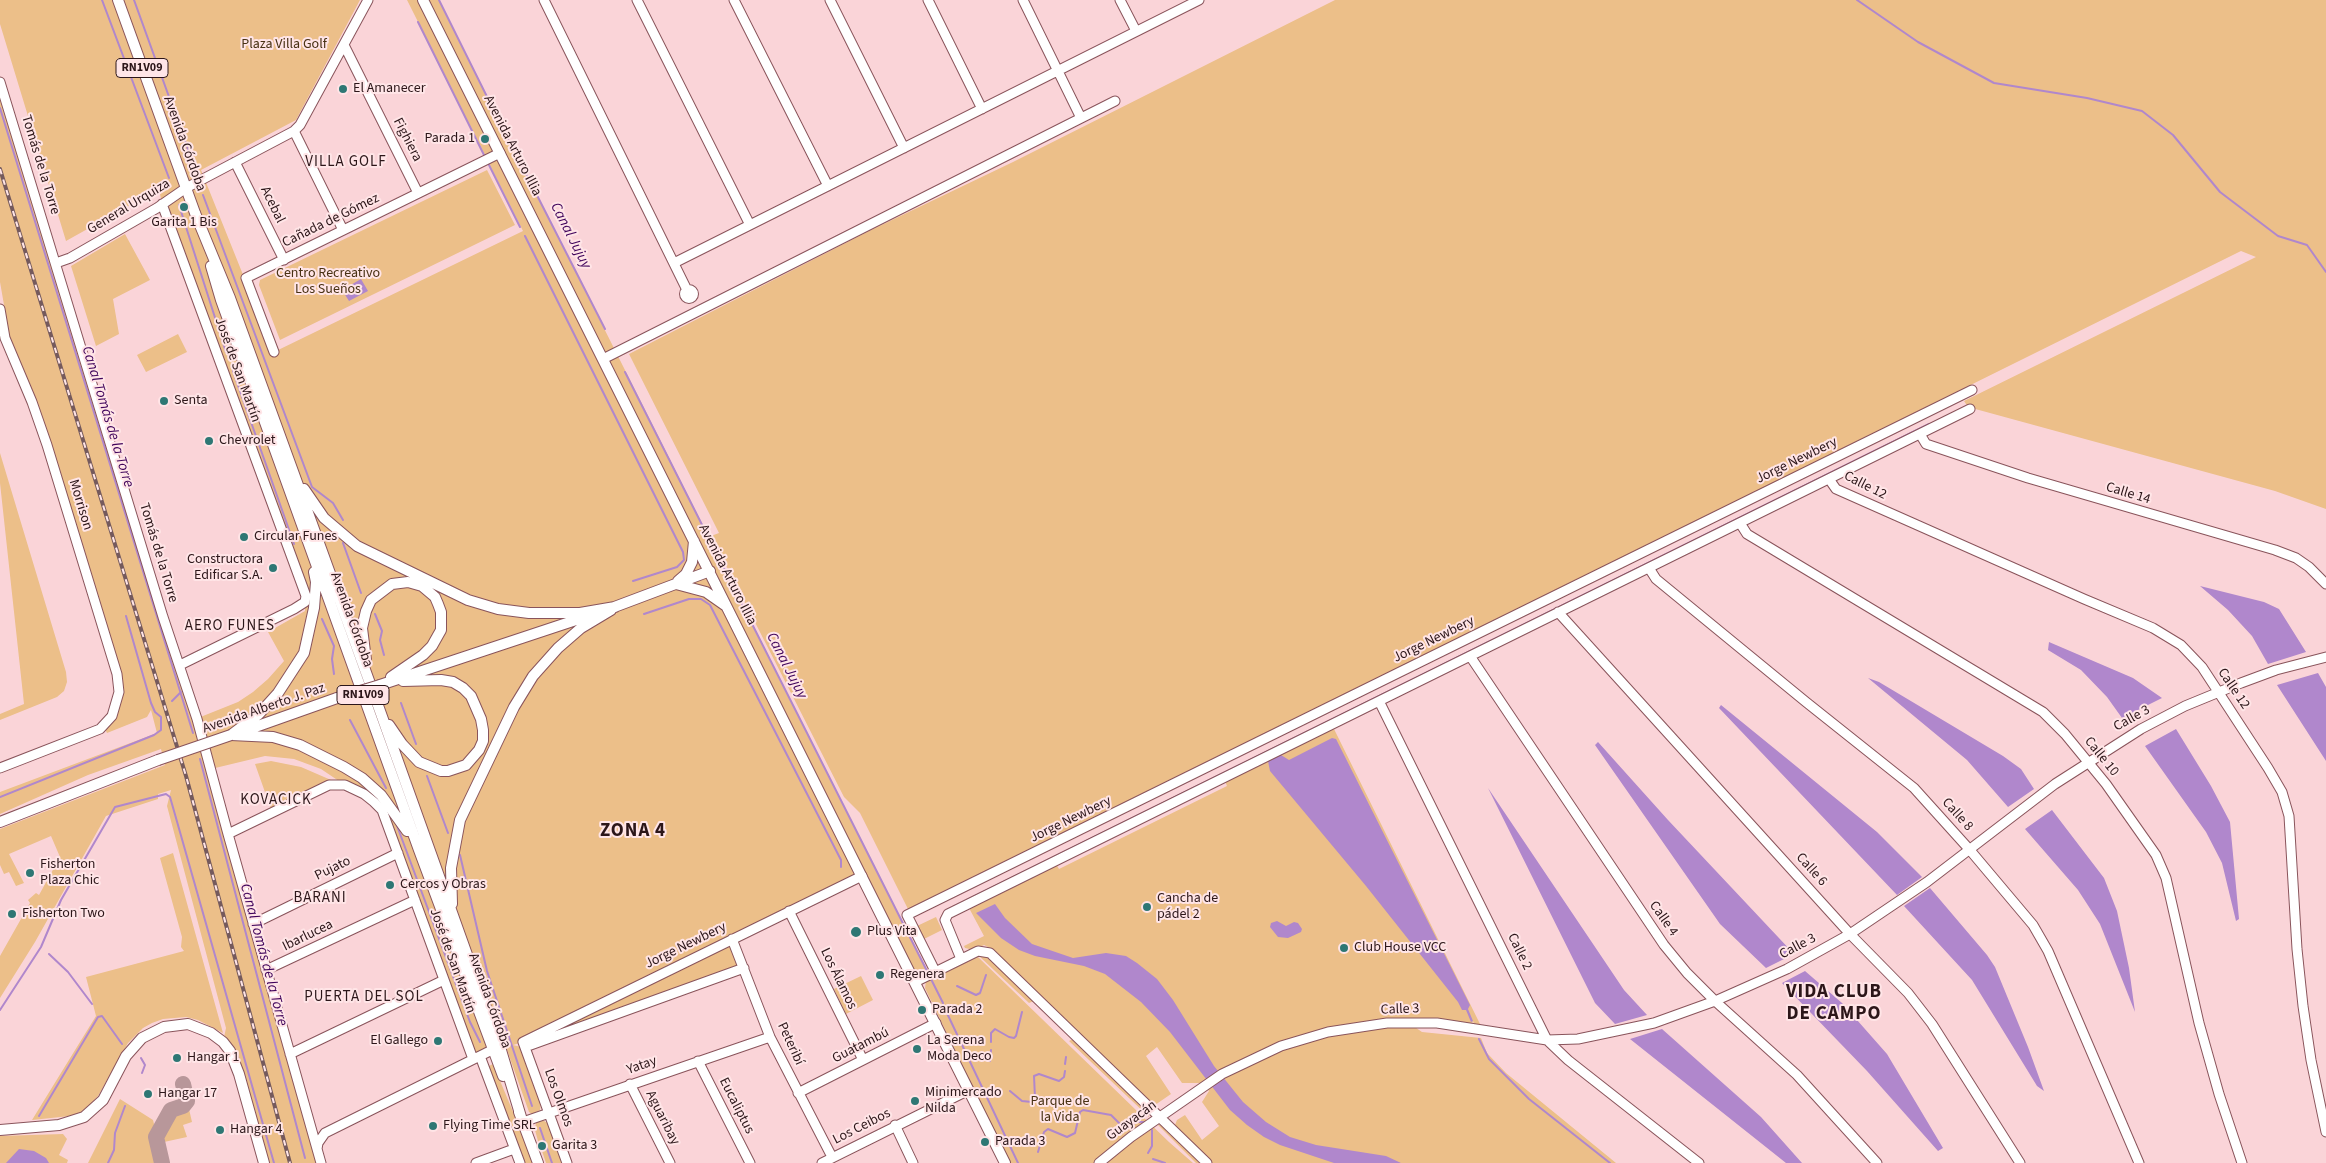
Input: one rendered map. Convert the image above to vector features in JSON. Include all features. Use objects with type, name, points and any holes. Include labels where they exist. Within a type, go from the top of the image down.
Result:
[{"type":"main road","name":"Avenida Córdoba","points":[[118,0],[195,213],[230,298],[380,711],[500,1047],[522,1120]]},
{"type":"main road","name":"Avenida Arturo Illia","points":[[423,0],[1005,1163]]},
{"type":"main road","name":"Avenida Córdoba","points":[[195,213],[221,300],[419,850],[492,1050],[538,1163]]},
{"type":"main road","points":[[293,473],[324,518],[357,546],[468,600],[498,609],[529,614],[580,613],[615,607]]},
{"type":"main road","points":[[230,735],[259,714],[278,693],[304,653],[314,608],[316,582],[308,540]]},
{"type":"main road","points":[[694,541],[690,568],[675,583],[706,592],[728,607]]},
{"type":"main road","name":"Avenida Alberto J. Paz","points":[[0,822],[158,760],[337,698],[615,607],[710,571]]},
{"type":"main road","points":[[369,681],[363,641],[366,611],[371,600],[384,588],[401,582],[416,583],[435,597],[441,612],[440,630],[432,646],[423,655],[380,685]]},
{"type":"main road","points":[[452,913],[451,868],[460,820],[514,707],[533,676],[558,648],[581,628],[615,607]]},
{"type":"main road","points":[[380,685],[426,680],[441,680],[458,685],[470,696],[476,706],[483,730],[479,750],[466,765],[448,772],[435,770],[419,762],[392,730],[380,711]]},
{"type":"main road","points":[[230,735],[274,737],[300,745],[362,778],[381,794],[397,814],[419,850]]},
{"type":"main road","points":[[0,1130],[59,1125],[84,1117],[103,1100],[131,1050],[142,1038],[156,1029],[188,1024],[211,1033],[223,1042],[237,1068],[264,1163]]},
{"type":"street","name":"General Urquiza","points":[[56,263],[70,258],[186,188],[294,131],[300,125],[368,0]]},
{"type":"street","points":[[544,0],[687,290]]},
{"type":"street","points":[[637,0],[750,225]]},
{"type":"street","points":[[734,0],[828,186]]},
{"type":"street","points":[[830,0],[904,148]]},
{"type":"street","points":[[928,0],[982,109]]},
{"type":"street","points":[[1023,0],[1082,118]]},
{"type":"street","points":[[1120,0],[1136,31]]},
{"type":"street","points":[[674,264],[1198,0]]},
{"type":"street","name":"Fighiera","points":[[344,45],[418,193]]},
{"type":"street","name":"Tomás de la Torre","points":[[0,82],[200,727],[228,834],[321,1163]]},
{"type":"street","points":[[603,359],[1115,101]]},
{"type":"street","points":[[294,131],[343,230]]},
{"type":"street","name":"Cañada de Gómez","points":[[274,352],[246,278],[500,153]]},
{"type":"street","name":"Acebal","points":[[235,162],[284,260]]},
{"type":"street","name":"José de San Martín","points":[[162,204],[303,588],[305,602],[294,610],[180,665]]},
{"type":"street","name":"Morrison","points":[[0,309],[5,338],[35,410],[116,674],[119,692],[114,712],[106,723],[92,733],[0,768]]},
{"type":"street","name":"Jorge Newbery","points":[[935,972],[907,915],[1972,390]]},
{"type":"street","points":[[964,958],[945,920],[948,914],[1970,409]]},
{"type":"street","name":"Calle 14","points":[[1920,434],[1926,444],[2028,478],[2275,550],[2302,563],[2326,584]]},
{"type":"street","name":"Calle 12","points":[[1829,479],[1836,489],[2084,600],[2153,628],[2181,646],[2202,667],[2268,768],[2282,792],[2289,816],[2297,949],[2303,1006],[2311,1060],[2326,1132]]},
{"type":"street","name":"Calle 10","points":[[1740,523],[1747,534],[2042,712],[2066,734],[2088,762],[2156,855],[2166,878],[2199,1023],[2219,1094],[2242,1163]]},
{"type":"street","name":"Calle 8","points":[[1649,568],[1656,579],[1914,788],[1969,849],[2033,925],[2048,951],[2139,1163]]},
{"type":"street","name":"Calle 6","points":[[1558,612],[1850,934],[1908,993],[1932,1024],[2020,1163]]},
{"type":"street","name":"Calle 4","points":[[1470,656],[1664,945],[1687,973],[1715,1001],[1797,1075],[1876,1163]]},
{"type":"street","name":"Calle 3","points":[[1207,1085],[1222,1074],[1281,1046],[1328,1032],[1357,1026],[1387,1023],[1437,1023],[1547,1040],[1578,1039],[1636,1027],[1715,1001],[1786,969],[1850,934],[1899,902],[2088,762],[2141,729],[2185,706],[2276,670],[2326,656]]},
{"type":"street","name":"Calle 2","points":[[1379,701],[1547,1040],[1568,1060],[1699,1163]]},
{"type":"street","name":"José de San Martín","points":[[228,834],[329,785],[345,785],[364,794],[382,810],[444,980],[520,1163]]},
{"type":"street","name":"Pujato","points":[[253,924],[398,853]]},
{"type":"street","name":"Jorge Newbery","points":[[524,1044],[862,876]]},
{"type":"street","name":"Ibarlucea","points":[[266,970],[415,900]]},
{"type":"street","name":"Los Álamos","points":[[789,911],[863,1060]]},
{"type":"street","name":"Peteribí","points":[[732,939],[770,1036],[832,1157]]},
{"type":"street","points":[[915,982],[978,951],[990,953],[1207,1163]]},
{"type":"street","points":[[524,1044],[744,968]]},
{"type":"street","points":[[290,1054],[444,980]]},
{"type":"street","name":"Guatambú","points":[[798,1093],[936,1023]]},
{"type":"street","name":"Yatay","points":[[522,1120],[549,1113],[770,1036]]},
{"type":"street","name":"Los Olmos","points":[[524,1044],[567,1163]]},
{"type":"street","points":[[315,1163],[318,1142],[325,1133],[492,1050]]},
{"type":"street","name":"Eucaliptus","points":[[698,1061],[750,1163]]},
{"type":"street","name":"Aguaribay","points":[[630,1084],[670,1163]]},
{"type":"street","name":"Guayacán","points":[[1099,1163],[1182,1101],[1207,1085]]},
{"type":"street","name":"Los Ceibos","points":[[822,1163],[894,1125],[969,1090]]},
{"type":"street","points":[[894,1125],[914,1163]]},
{"type":"street","points":[[476,1163],[514,1149]]},
{"type":"green space","name":"Plaza Villa Golf","points":[[0,0],[360,0],[296,120],[201,170],[274,352],[523,231],[407,0],[439,0],[927,971],[915,982],[862,876],[523,1042],[513,1045],[521,1047],[541,1103],[540,1110],[532,1114],[529,1112],[506,1047],[473,1059],[382,810],[321,769],[294,759],[265,756],[211,769],[321,1163],[264,1163],[223,1042],[226,1028],[167,806],[171,790],[158,794],[158,799],[106,816],[35,942],[0,998],[0,956],[30,903],[28,900],[36,893],[39,895],[60,857],[51,836],[9,854],[24,883],[16,886],[9,872],[4,874],[0,865],[0,829],[165,765],[161,749],[88,775],[0,814],[0,792],[157,733],[151,710],[147,717],[107,733],[105,729],[118,712],[122,689],[11,345],[0,282],[0,82],[198,718],[238,702],[268,679],[284,661],[268,632],[305,611],[305,602],[162,204],[159,189],[66,241],[0,24]]},
{"type":"green space","points":[[1335,0],[2326,0],[2326,509],[2275,491],[1968,407],[1964,401],[2256,257],[2241,251],[909,911],[860,813],[844,797],[711,536],[719,533],[629,354],[869,231],[1013,162]]},
{"type":"green space","name":"Centro Recreativo Los Sueños","points":[[487,170],[515,225],[280,340],[259,285],[260,280]]},
{"type":"green space","points":[[125,234],[150,280],[113,299],[119,334],[96,346],[71,266]]},
{"type":"green space","points":[[178,334],[187,352],[146,372],[137,355]]},
{"type":"green space","points":[[0,453],[66,672],[67,682],[64,691],[57,697],[0,720],[0,714],[24,704],[0,483]]},
{"type":"green space","points":[[1334,729],[1481,1026],[1474,1024],[1473,1021],[1472,1024],[1444,1020],[1403,1019],[1422,1032],[1481,1038],[1487,1053],[1506,1073],[1616,1163],[1211,1163],[1175,1125],[1177,1120],[1185,1115],[1202,1140],[1219,1126],[1202,1102],[1209,1091],[1203,1083],[1182,1083],[1157,1047],[1146,1056],[1171,1094],[1155,1105],[1149,1103],[990,948],[984,945],[974,950],[965,948],[964,946],[984,936],[969,908],[1056,864],[1059,869],[1227,786],[1225,781],[1262,762]]},
{"type":"green space","points":[[271,761],[301,767],[331,780],[271,809],[255,764]]},
{"type":"green space","points":[[173,853],[223,1033],[198,1020],[186,1017],[163,1019],[152,1023],[143,1028],[128,1043],[98,1096],[90,1105],[81,1112],[70,1116],[32,1120],[96,1016],[86,977],[184,951],[181,947],[182,937],[160,858]]},
{"type":"green space","points":[[936,917],[942,930],[924,939],[917,926]]},
{"type":"green space","points":[[730,946],[739,967],[547,1037],[549,1033]]},
{"type":"green space","points":[[978,955],[986,955],[1036,1000],[1029,1003]]},
{"type":"green space","name":"Parque de la Vida","points":[[978,957],[1193,1163],[1009,1163],[925,988],[926,981]]},
{"type":"green space","points":[[861,976],[873,1000],[846,1014],[834,989]]},
{"type":"green space","points":[[1075,1038],[1149,1112],[1149,1117],[1069,1041]]},
{"type":"green space","points":[[493,1064],[533,1163],[523,1163],[489,1068]]},
{"type":"green space","points":[[120,1099],[153,1120],[155,1128],[151,1138],[157,1163],[88,1163]]},
{"type":"green space","points":[[189,1109],[192,1122],[183,1125],[187,1137],[164,1142],[162,1135],[175,1113]]},
{"type":"green space","points":[[542,1120],[548,1123],[563,1163],[546,1163],[541,1148],[544,1146],[543,1143],[539,1145],[535,1130],[536,1123]]},
{"type":"green space","points":[[1157,1124],[1163,1126],[1204,1163],[1196,1163]]},
{"type":"green space","points":[[63,1134],[67,1139],[59,1155],[68,1160],[67,1163],[0,1163],[0,1136]]},
{"type":"shaded area","points":[[361,279],[368,291],[349,301],[342,290]]},
{"type":"shaded area","points":[[2200,586],[2264,602],[2279,609],[2306,652],[2268,664],[2252,636],[2228,610]]},
{"type":"shaded area","points":[[2049,642],[2133,678],[2162,698],[2122,718],[2107,697],[2081,670],[2048,650]]},
{"type":"shaded area","points":[[2318,673],[2326,687],[2326,761],[2277,685]]},
{"type":"shaded area","points":[[1868,678],[1879,682],[2003,756],[2021,769],[2034,789],[2008,807],[1967,760]]},
{"type":"shaded area","points":[[1721,705],[1877,832],[1922,877],[1897,895],[1719,708]]},
{"type":"shaded area","points":[[2176,729],[2211,786],[2230,822],[2239,919],[2236,921],[2222,863],[2206,832],[2145,746]]},
{"type":"shaded area","points":[[1332,738],[1336,739],[1470,1005],[1468,1009],[1473,1021],[1471,1022],[1466,1010],[1462,1010],[1458,1002],[1366,886],[1270,771],[1268,761],[1281,755],[1289,760]]},
{"type":"shaded area","points":[[1598,742],[1668,820],[1794,954],[1766,968],[1720,924],[1595,745]]},
{"type":"shaded area","points":[[1488,788],[1624,990],[1647,1015],[1615,1024],[1595,1003]]},
{"type":"shaded area","points":[[2052,810],[2104,878],[2117,911],[2129,968],[2135,1012],[2100,924],[2078,890],[2025,829]]},
{"type":"shaded area","points":[[1930,888],[1995,967],[2044,1091],[2037,1086],[1972,980],[1904,906]]},
{"type":"shaded area","points":[[995,904],[1005,918],[1032,944],[1073,958],[1106,953],[1126,956],[1157,979],[1173,1000],[1214,1066],[1243,1102],[1266,1122],[1290,1137],[1316,1145],[1386,1156],[1401,1163],[1334,1163],[1280,1145],[1264,1137],[1230,1110],[1170,1032],[1141,1002],[1105,974],[1084,966],[1035,956],[1019,950],[1001,938],[976,913]]},
{"type":"shaded area","points":[[1277,921],[1286,926],[1294,922],[1298,923],[1302,929],[1301,932],[1288,938],[1278,937],[1270,927],[1271,923]]},
{"type":"shaded area","points":[[1805,971],[1842,1003],[1887,1054],[1943,1148],[1938,1151],[1867,1071],[1782,983]]},
{"type":"shaded area","points":[[1662,1029],[1761,1117],[1802,1163],[1786,1163],[1630,1039]]},
{"type":"shaded area","points":[[19,1149],[34,1151],[46,1158],[49,1163],[6,1163]]},
{"type":"waterway","points":[[102,0],[169,178]]},
{"type":"waterway","points":[[134,0],[194,166]]},
{"type":"waterway","name":"Canal Jujuy","points":[[439,0],[508,139]]},
{"type":"waterway","points":[[1857,0],[1918,42],[1994,83],[2087,98],[2142,111],[2173,135],[2220,192],[2278,236],[2307,245],[2326,272]]},
{"type":"waterway","points":[[418,22],[484,155]]},
{"type":"waterway","name":"Canal Tomás de la Torre","points":[[0,108],[193,733]]},
{"type":"waterway","name":"Canal Jujuy","points":[[516,154],[605,329]]},
{"type":"waterway","points":[[488,163],[520,227]]},
{"type":"waterway","points":[[203,195],[312,487],[333,503],[343,520]]},
{"type":"waterway","points":[[179,205],[226,352]]},
{"type":"waterway","points":[[525,236],[683,552],[684,560],[677,567],[633,581]]},
{"type":"waterway","points":[[233,371],[294,544]]},
{"type":"waterway","name":"Canal Jujuy","points":[[625,372],[927,971]]},
{"type":"waterway","points":[[967,900],[1929,424]]},
{"type":"waterway","points":[[343,543],[361,593]]},
{"type":"waterway","points":[[644,614],[689,599],[701,599],[710,605],[841,860],[841,867]]},
{"type":"waterway","points":[[375,614],[382,631],[380,640],[384,655]]},
{"type":"waterway","points":[[0,797],[154,735],[161,730],[161,717],[155,712],[151,703],[126,616]]},
{"type":"waterway","points":[[322,619],[334,646],[332,659],[334,674]]},
{"type":"waterway","points":[[172,701],[181,692]]},
{"type":"waterway","points":[[401,703],[416,744]]},
{"type":"waterway","points":[[350,720],[386,788]]},
{"type":"waterway","name":"Canal Tomás de la Torre","points":[[200,759],[305,1158]]},
{"type":"waterway","points":[[427,776],[448,833]]},
{"type":"waterway","points":[[0,1010],[41,947],[61,900],[115,807],[166,794],[170,797],[274,1163]]},
{"type":"waterway","points":[[396,823],[470,1022],[480,1042]]},
{"type":"waterway","points":[[460,855],[487,971],[532,1106]]},
{"type":"waterway","points":[[49,954],[68,972],[92,1004]]},
{"type":"waterway","points":[[957,986],[976,995],[980,993],[986,975]]},
{"type":"waterway","name":"Canal Jujuy","points":[[931,979],[943,1003]]},
{"type":"waterway","name":"Canal Jujuy","points":[[945,1009],[1018,1163]]},
{"type":"waterway","points":[[991,1042],[991,1033],[995,1029],[1014,1038],[1022,1012]]},
{"type":"waterway","points":[[39,1116],[98,1017],[102,1016],[122,1044]]},
{"type":"waterway","points":[[1479,1039],[1489,1059],[1529,1099],[1610,1163]]},
{"type":"waterway","points":[[990,1061],[991,1050]]},
{"type":"waterway","points":[[1065,1064],[1066,1057]]},
{"type":"waterway","points":[[141,1058],[145,1065],[142,1073]]},
{"type":"waterway","points":[[1010,1091],[1022,1101],[1032,1102],[1035,1098],[1034,1076],[1039,1074],[1059,1081],[1064,1077],[1065,1071]]},
{"type":"waterway","points":[[108,1163],[114,1150],[115,1133],[125,1106]]},
{"type":"waterway","points":[[1038,1152],[1044,1132],[1048,1129],[1067,1137],[1075,1133],[1080,1112],[1083,1110],[1111,1115],[1120,1124]]},
{"type":"waterway","points":[[1123,1129],[1137,1122],[1145,1122]]},
{"type":"waterway","points":[[540,1128],[552,1163]]},
{"type":"waterway","points":[[1148,1153],[1152,1146],[1152,1130]]},
{"type":"waterway","points":[[1153,1159],[1165,1163]]},
{"type":"taxiway","points":[[162,1163],[156,1137],[171,1110],[183,1106],[187,1101],[183,1084]]},
{"type":"railway","points":[[0,169],[186,776],[290,1163]]},
{"type":"place","name":"El Amanecer","points":[[343,89]]},
{"type":"place","name":"Parada 1","points":[[485,139]]},
{"type":"place","name":"Garita 1 Bis","points":[[184,207]]},
{"type":"place","name":"Senta","points":[[164,401]]},
{"type":"place","name":"Chevrolet","points":[[209,441]]},
{"type":"place","name":"Circular Funes","points":[[244,537]]},
{"type":"place","name":"Constructora Edificar S.A.","points":[[273,568]]},
{"type":"place","name":"Fisherton Plaza Chic","points":[[30,873]]},
{"type":"place","name":"Cercos y Obras","points":[[390,885]]},
{"type":"place","name":"Cancha de pádel 2","points":[[1147,907]]},
{"type":"place","name":"Fisherton Two","points":[[12,914]]},
{"type":"place","name":"Plus Vita","points":[[856,932]]},
{"type":"place","name":"Club House VCC","points":[[1344,948]]},
{"type":"place","name":"Regenera","points":[[880,975]]},
{"type":"place","name":"Parada 2","points":[[922,1010]]},
{"type":"place","name":"El Gallego","points":[[438,1041]]},
{"type":"place","name":"La Serena Moda Deco","points":[[917,1049]]},
{"type":"place","name":"Hangar 1","points":[[177,1058]]},
{"type":"place","name":"Hangar 17","points":[[148,1094]]},
{"type":"place","name":"Minimercado Nilda","points":[[915,1101]]},
{"type":"place","name":"Flying Time SRL","points":[[433,1126]]},
{"type":"place","name":"Hangar 4","points":[[220,1130]]},
{"type":"place","name":"Parada 3","points":[[985,1142]]},
{"type":"place","name":"Garita 3","points":[[542,1146]]},
{"type":"district","name":"VILLA GOLF","points":[[346,163]]},
{"type":"district","name":"AERO FUNES","points":[[230,627]]},
{"type":"district","name":"KOVACICK","points":[[276,801]]},
{"type":"district","name":"ZONA 4","points":[[633,832]]},
{"type":"district","name":"BARANI","points":[[320,899]]},
{"type":"district","name":"PUERTA DEL SOL","points":[[364,998]]},
{"type":"district","name":"VIDA CLUB DE CAMPO","points":[[1834,1004]]}]
